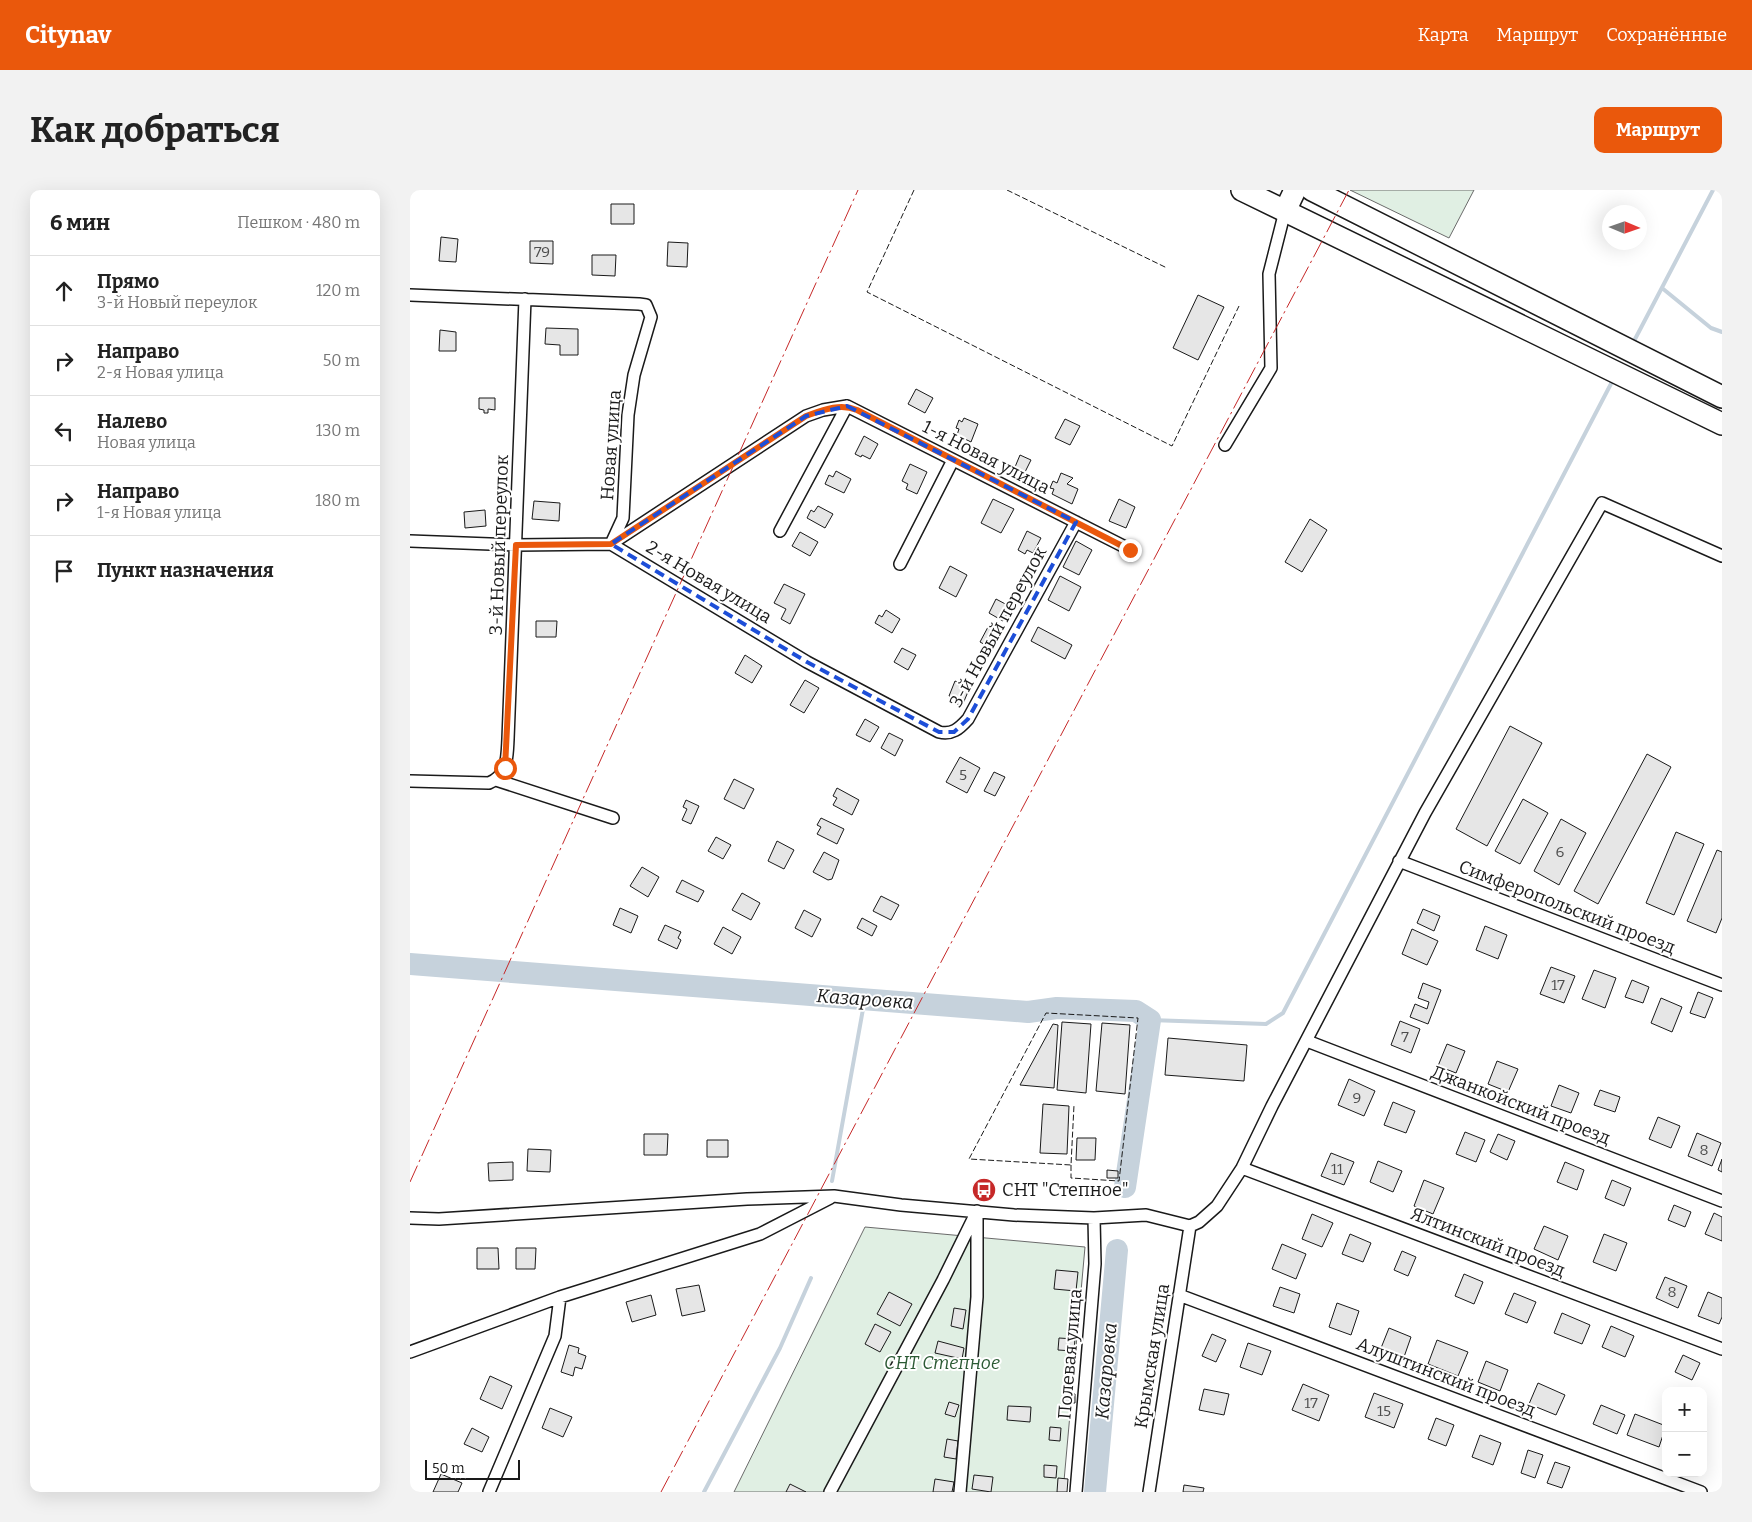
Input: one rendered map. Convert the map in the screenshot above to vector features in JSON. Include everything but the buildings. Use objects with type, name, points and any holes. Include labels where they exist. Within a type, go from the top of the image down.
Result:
[{"type":"highway","points":[[1242,190],[1722,424]]},
{"type":"highway","points":[[1285,211],[1295,190]]},
{"type":"highway","points":[[1312,190],[1722,398]]},
{"type":"street","points":[[1224,445],[1271,368],[1269,274],[1285,211]]},
{"type":"street","name":"Новая улица","points":[[410,295],[639,304],[646,305],[650,309],[651,317],[634,376],[628,415],[623,518],[611,544]]},
{"type":"street","name":"3-й Новый переулок","points":[[493,782],[505,768],[507,760],[525,299]]},
{"type":"street","points":[[410,541],[516,545],[611,544],[806,416],[823,410],[847,406]]},
{"type":"street","points":[[780,531],[847,406]]},
{"type":"street","name":"1-я Новая улица","points":[[847,406],[1130,550]]},
{"type":"street","points":[[900,564],[953,460]]},
{"type":"street","points":[[410,1218],[449,1219],[748,1198],[834,1196],[977,1211],[1094,1218],[1146,1215],[1190,1226],[1205,1217],[1217,1206],[1242,1168],[1272,1106],[1399,861],[1602,503],[1722,556]]},
{"type":"street","name":"3-й Новый переулок","points":[[807,662],[939,732],[954,732],[968,719],[1076,522]]},
{"type":"street","name":"2-я Новая улица","points":[[611,544],[807,662]]},
{"type":"street","points":[[410,781],[493,782],[613,818]]},
{"type":"street","name":"Симферопольский проезд","points":[[1399,861],[1722,985]]},
{"type":"street","name":"Джанкойский проезд","points":[[1306,1041],[1722,1201]]},
{"type":"street","name":"Ялтинский проезд","points":[[1242,1168],[1722,1349]]},
{"type":"street","points":[[410,1352],[560,1297],[760,1234],[834,1196]]},
{"type":"street","points":[[832,1491],[943,1280],[977,1211]]},
{"type":"street","points":[[960,1492],[977,1297],[977,1211]]},
{"type":"street","name":"Полевая улица","points":[[1076,1492],[1095,1264],[1094,1218]]},
{"type":"street","name":"Крымская улица","points":[[1149,1492],[1190,1226]]},
{"type":"street","name":"Алуштинский проезд","points":[[1179,1295],[1700,1492]]},
{"type":"street","points":[[489,1492],[555,1336],[560,1297]]},
{"type":"highlighted area","points":[[847,406],[1076,522],[968,719],[954,732],[939,732],[807,662],[611,544],[806,416]]},
{"type":"green space","points":[[1350,190],[1474,190],[1449,238]]},
{"type":"green space","name":"СНТ Степное","points":[[865,1227],[1085,1247],[1063,1492],[734,1492]]},
{"type":"waterway","points":[[1633,343],[1713,190]]},
{"type":"waterway","points":[[1662,288],[1711,328],[1722,332]]},
{"type":"waterway","points":[[1150,1020],[1266,1024],[1283,1013],[1614,378]]},
{"type":"waterway","name":"Казаровка","points":[[410,964],[1028,1012],[1057,1008],[1136,1011],[1150,1020],[1125,1187]]},
{"type":"waterway","points":[[832,1181],[865,998]]},
{"type":"waterway","name":"Казаровка","points":[[1095,1492],[1117,1250]]},
{"type":"waterway","points":[[704,1492],[780,1348],[811,1278]]},
{"type":"fence","points":[[914,190],[867,292],[1172,446],[1239,306]]},
{"type":"fence","points":[[1007,190],[1167,268]]},
{"type":"fence","points":[[1071,1165],[1071,1178],[1119,1181],[1138,1018],[1046,1013],[969,1159],[1071,1165],[1074,1105]]},
{"type":"power","points":[[410,1182],[858,190]]},
{"type":"power","points":[[661,1492],[1349,190]]},
{"type":"place","name":"СНТ \"Степное\"","points":[[984,1190]]},
{"type":"route","points":[[505,768],[507,760],[516,545],[611,544],[806,416],[823,410],[847,406],[857,410],[1130,550]]}]
